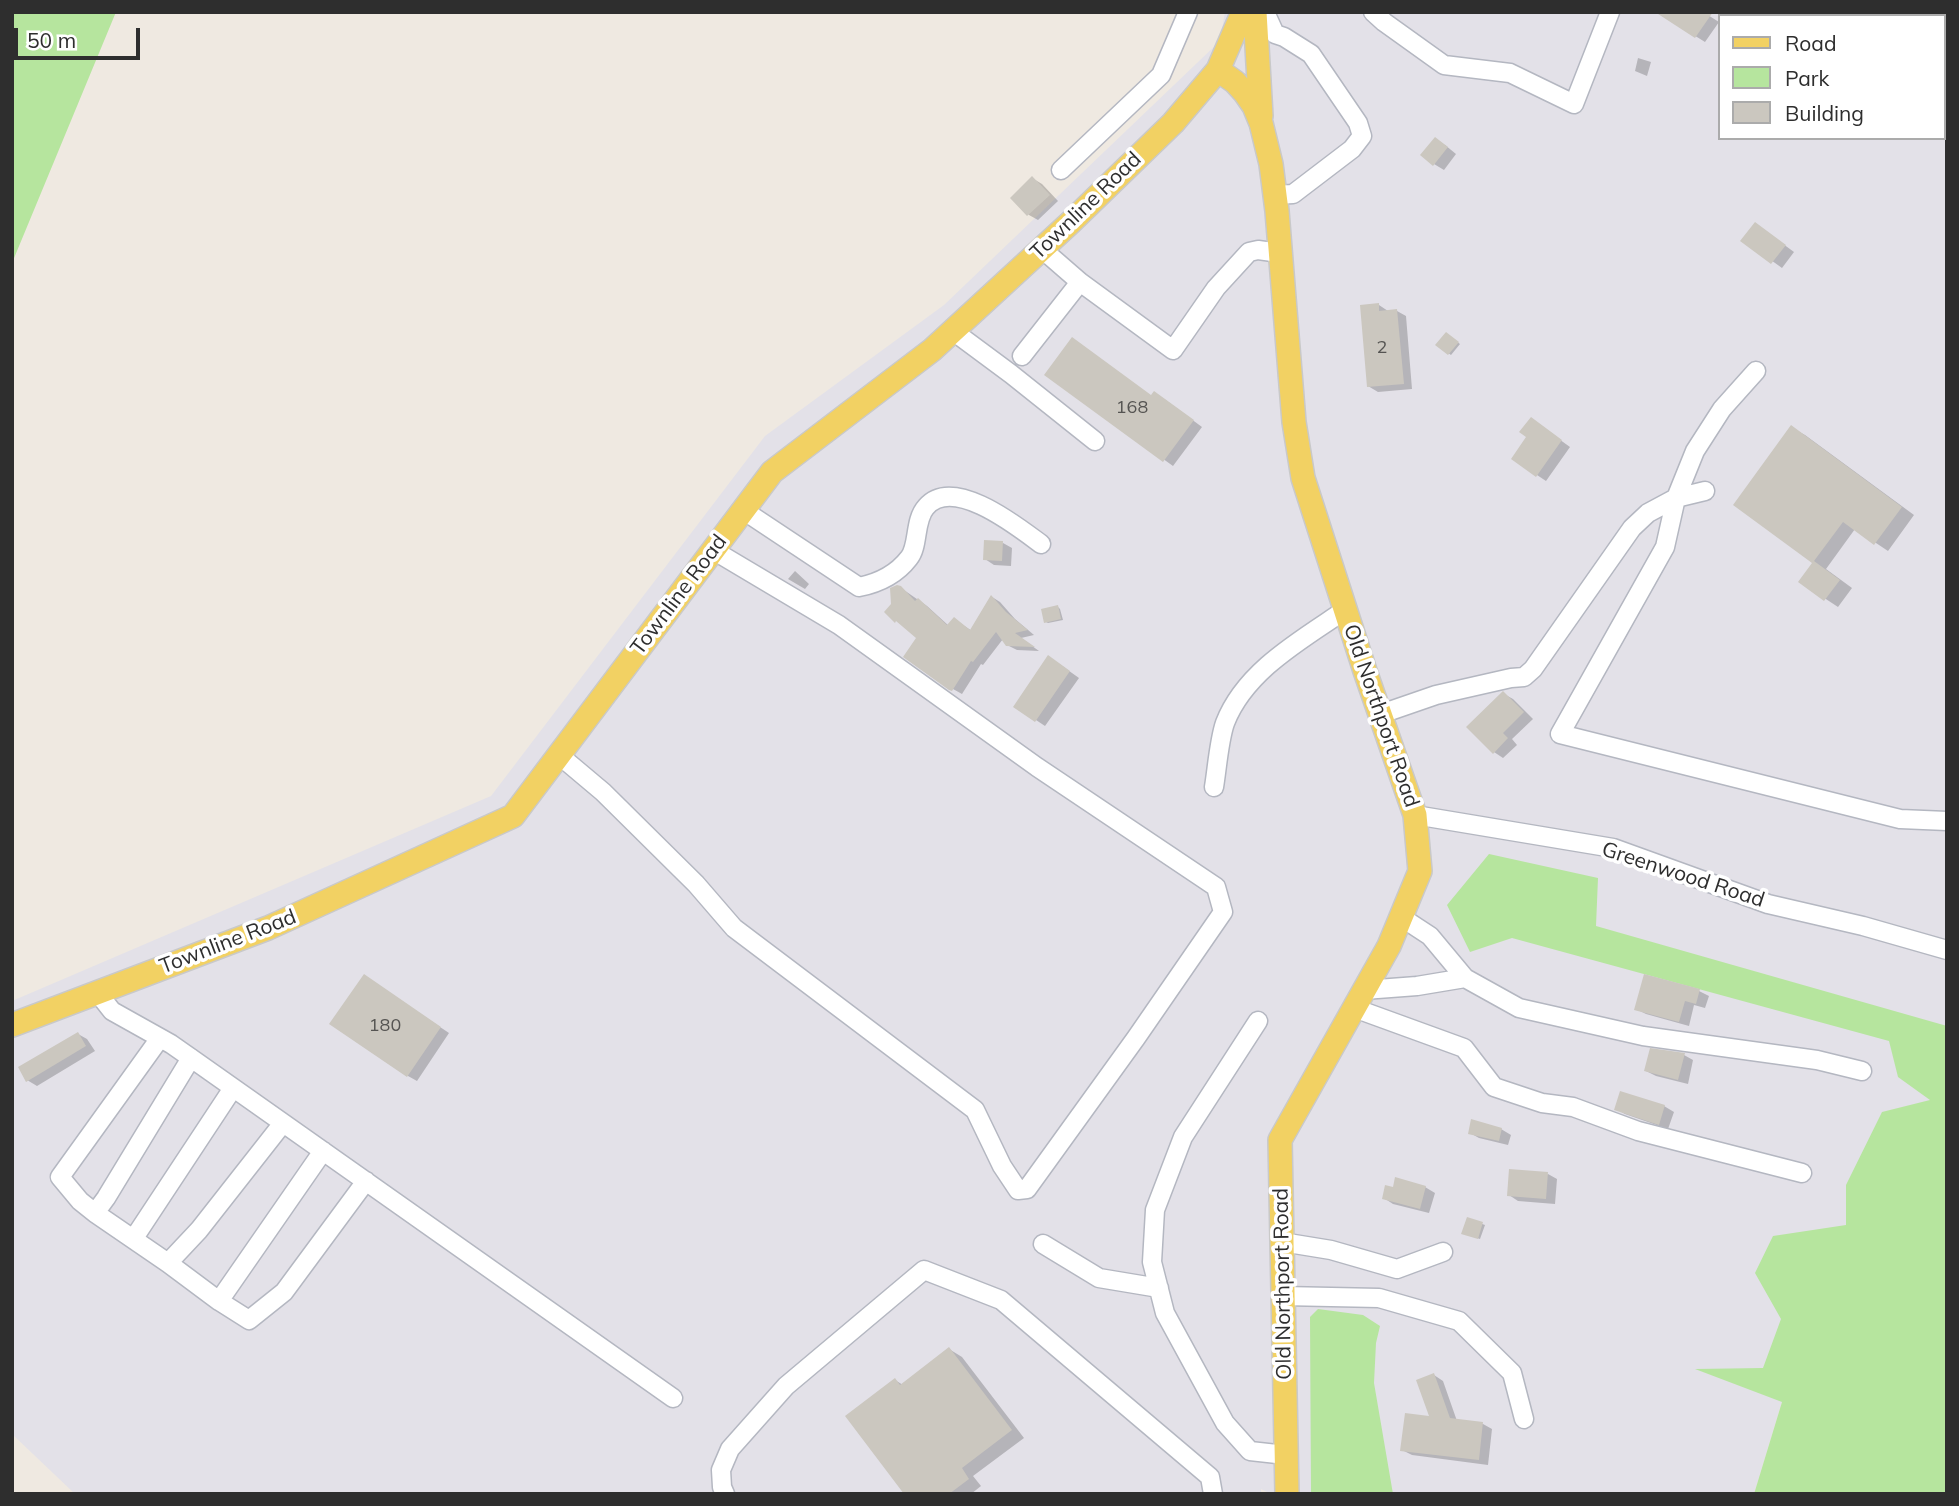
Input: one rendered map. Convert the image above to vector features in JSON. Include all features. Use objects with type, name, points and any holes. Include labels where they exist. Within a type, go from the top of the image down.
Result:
[{"type":"main road","name":"Townline Road","points":[[12,1025],[268,928],[513,816],[772,472],[932,350],[1173,123],[1217,69],[1243,12]]},
{"type":"main road","name":"Old Northport Road","points":[[1255,12],[1261,123]]},
{"type":"main road","name":"Old Northport Road","points":[[1217,69],[1245,93],[1261,123],[1275,195],[1294,422],[1303,478],[1415,815],[1420,871],[1389,946],[1280,1140],[1287,1494]]},
{"type":"street","points":[[1061,170],[1161,75],[1188,12]]},
{"type":"street","points":[[1265,12],[1275,34],[1311,54],[1358,123],[1362,136],[1352,149],[1293,194],[1275,195]]},
{"type":"street","points":[[1373,12],[1444,65],[1510,73],[1574,104],[1610,12]]},
{"type":"street","points":[[1042,249],[1080,282],[1172,350],[1216,288],[1242,257],[1252,250],[1280,253]]},
{"type":"street","points":[[1022,356],[1080,282]]},
{"type":"street","points":[[953,331],[1095,441]]},
{"type":"street","points":[[1756,372],[1722,409],[1695,451],[1675,498],[1665,547],[1560,734],[1900,819],[1947,821]]},
{"type":"street","points":[[1381,714],[1436,695],[1524,677],[1533,669],[1632,528],[1648,513],[1675,498],[1705,491]]},
{"type":"street","points":[[743,510],[859,587],[874,584],[893,574],[912,556],[918,525],[926,506],[942,497],[958,497],[980,505],[1011,522],[1041,544]]},
{"type":"street","points":[[559,755],[603,792],[696,884],[734,928],[975,1110],[1002,1167],[1018,1190],[1027,1189],[1223,912],[1216,887],[1037,767],[839,625],[713,550]]},
{"type":"street","points":[[1214,787],[1224,724],[1242,690],[1285,651],[1345,610]]},
{"type":"street","name":"Greenwood Road","points":[[1415,815],[1613,848],[1768,904],[1863,926],[1947,950]]},
{"type":"street","points":[[1401,916],[1430,936],[1465,978],[1519,1008],[1643,1036],[1817,1060],[1862,1071]]},
{"type":"street","points":[[1359,999],[1465,978]]},
{"type":"street","points":[[97,992],[112,1011],[191,1058],[673,1398]]},
{"type":"street","points":[[1359,999],[1464,1048],[1494,1087],[1542,1103],[1573,1107],[1638,1131],[1802,1173]]},
{"type":"street","points":[[1258,1021],[1183,1137],[1155,1210],[1152,1262],[1165,1313],[1225,1423],[1250,1451],[1286,1455]]},
{"type":"street","points":[[160,1038],[60,1177],[94,1213],[134,1238],[219,1301],[249,1320],[284,1292],[366,1181]]},
{"type":"street","points":[[94,1213],[106,1198],[191,1058]]},
{"type":"street","points":[[134,1238],[233,1088]]},
{"type":"street","points":[[168,1263],[199,1230],[283,1123]]},
{"type":"street","points":[[219,1301],[323,1151]]},
{"type":"street","points":[[1282,1242],[1331,1250],[1396,1269],[1443,1252]]},
{"type":"street","points":[[1043,1244],[1099,1279],[1159,1288]]},
{"type":"street","points":[[725,1494],[721,1470],[730,1449],[786,1386],[924,1270],[1001,1300],[1210,1477],[1213,1494]]},
{"type":"street","points":[[1283,1296],[1379,1298],[1459,1321],[1512,1373],[1524,1419]]},
{"type":"shaded area","points":[[1225,12],[1947,12],[1947,1447],[1782,1402],[1754,1494],[1271,1494],[1261,1489],[1261,1494],[75,1494],[12,1434],[12,1001],[491,796],[765,436],[944,305],[1220,41]]},
{"type":"green space","points":[[12,12],[116,12],[12,263]]},
{"type":"green space","points":[[1489,854],[1598,878],[1596,926],[1947,1026],[1947,1494],[1754,1494],[1782,1402],[1695,1369],[1763,1368],[1781,1319],[1755,1273],[1773,1236],[1846,1225],[1846,1185],[1882,1112],[1930,1100],[1898,1077],[1889,1041],[1512,938],[1470,952],[1447,905]]},
{"type":"green space","points":[[1318,1309],[1363,1315],[1380,1326],[1376,1343],[1374,1383],[1393,1494],[1311,1494],[1310,1317]]},
{"type":"building","points":[[1655,12],[1713,12],[1695,38]]},
{"type":"building","points":[[1435,137],[1448,147],[1433,166],[1420,155]]},
{"type":"building","points":[[1032,176],[1050,195],[1027,216],[1010,198]]},
{"type":"building","points":[[1755,222],[1786,245],[1771,264],[1740,241]]},
{"type":"building","points":[[1379,303],[1379,311],[1397,309],[1404,384],[1367,387],[1360,305]]},
{"type":"building","points":[[1446,332],[1459,342],[1448,355],[1435,345]]},
{"type":"building","points":[[1072,337],[1151,395],[1154,391],[1194,420],[1163,462],[1044,375]]},
{"type":"building","points":[[1531,417],[1562,440],[1536,477],[1511,459],[1526,437],[1519,432]]},
{"type":"building","points":[[1791,425],[1902,507],[1874,545],[1843,522],[1814,561],[1840,580],[1824,601],[1798,582],[1812,563],[1733,505]]},
{"type":"building","points":[[984,540],[1003,541],[1002,561],[983,560]]},
{"type":"building","points":[[897,585],[915,601],[918,598],[947,625],[954,617],[970,630],[991,595],[1028,630],[1015,633],[1035,647],[1006,646],[996,632],[973,662],[971,661],[952,691],[949,690],[903,657],[916,638],[884,612],[891,604],[890,588]]},
{"type":"building","points":[[1058,605],[1061,619],[1044,623],[1041,609]]},
{"type":"building","points":[[1048,655],[1070,671],[1035,722],[1013,707]]},
{"type":"building","points":[[1503,691],[1524,712],[1503,733],[1508,738],[1493,754],[1466,727]]},
{"type":"building","points":[[364,974],[441,1027],[407,1077],[329,1024]]},
{"type":"building","points":[[1644,974],[1700,989],[1696,1004],[1685,1001],[1679,1022],[1634,1010]]},
{"type":"building","points":[[78,1032],[86,1046],[26,1082],[18,1067]]},
{"type":"building","points":[[1650,1048],[1685,1053],[1678,1080],[1644,1071]]},
{"type":"building","points":[[1620,1091],[1665,1105],[1659,1125],[1614,1110]]},
{"type":"building","points":[[1471,1119],[1502,1128],[1499,1141],[1468,1134]]},
{"type":"building","points":[[1509,1169],[1548,1172],[1546,1199],[1507,1196]]},
{"type":"building","points":[[1395,1177],[1426,1186],[1420,1209],[1382,1199],[1385,1185],[1393,1187]]},
{"type":"building","points":[[1467,1217],[1483,1222],[1478,1239],[1461,1234]]},
{"type":"building","points":[[949,1347],[1012,1430],[962,1468],[969,1479],[949,1494],[904,1494],[845,1416],[895,1378],[900,1385]]},
{"type":"building","points":[[1434,1373],[1450,1418],[1483,1422],[1479,1460],[1400,1451],[1405,1413],[1429,1416],[1416,1380]]}]
